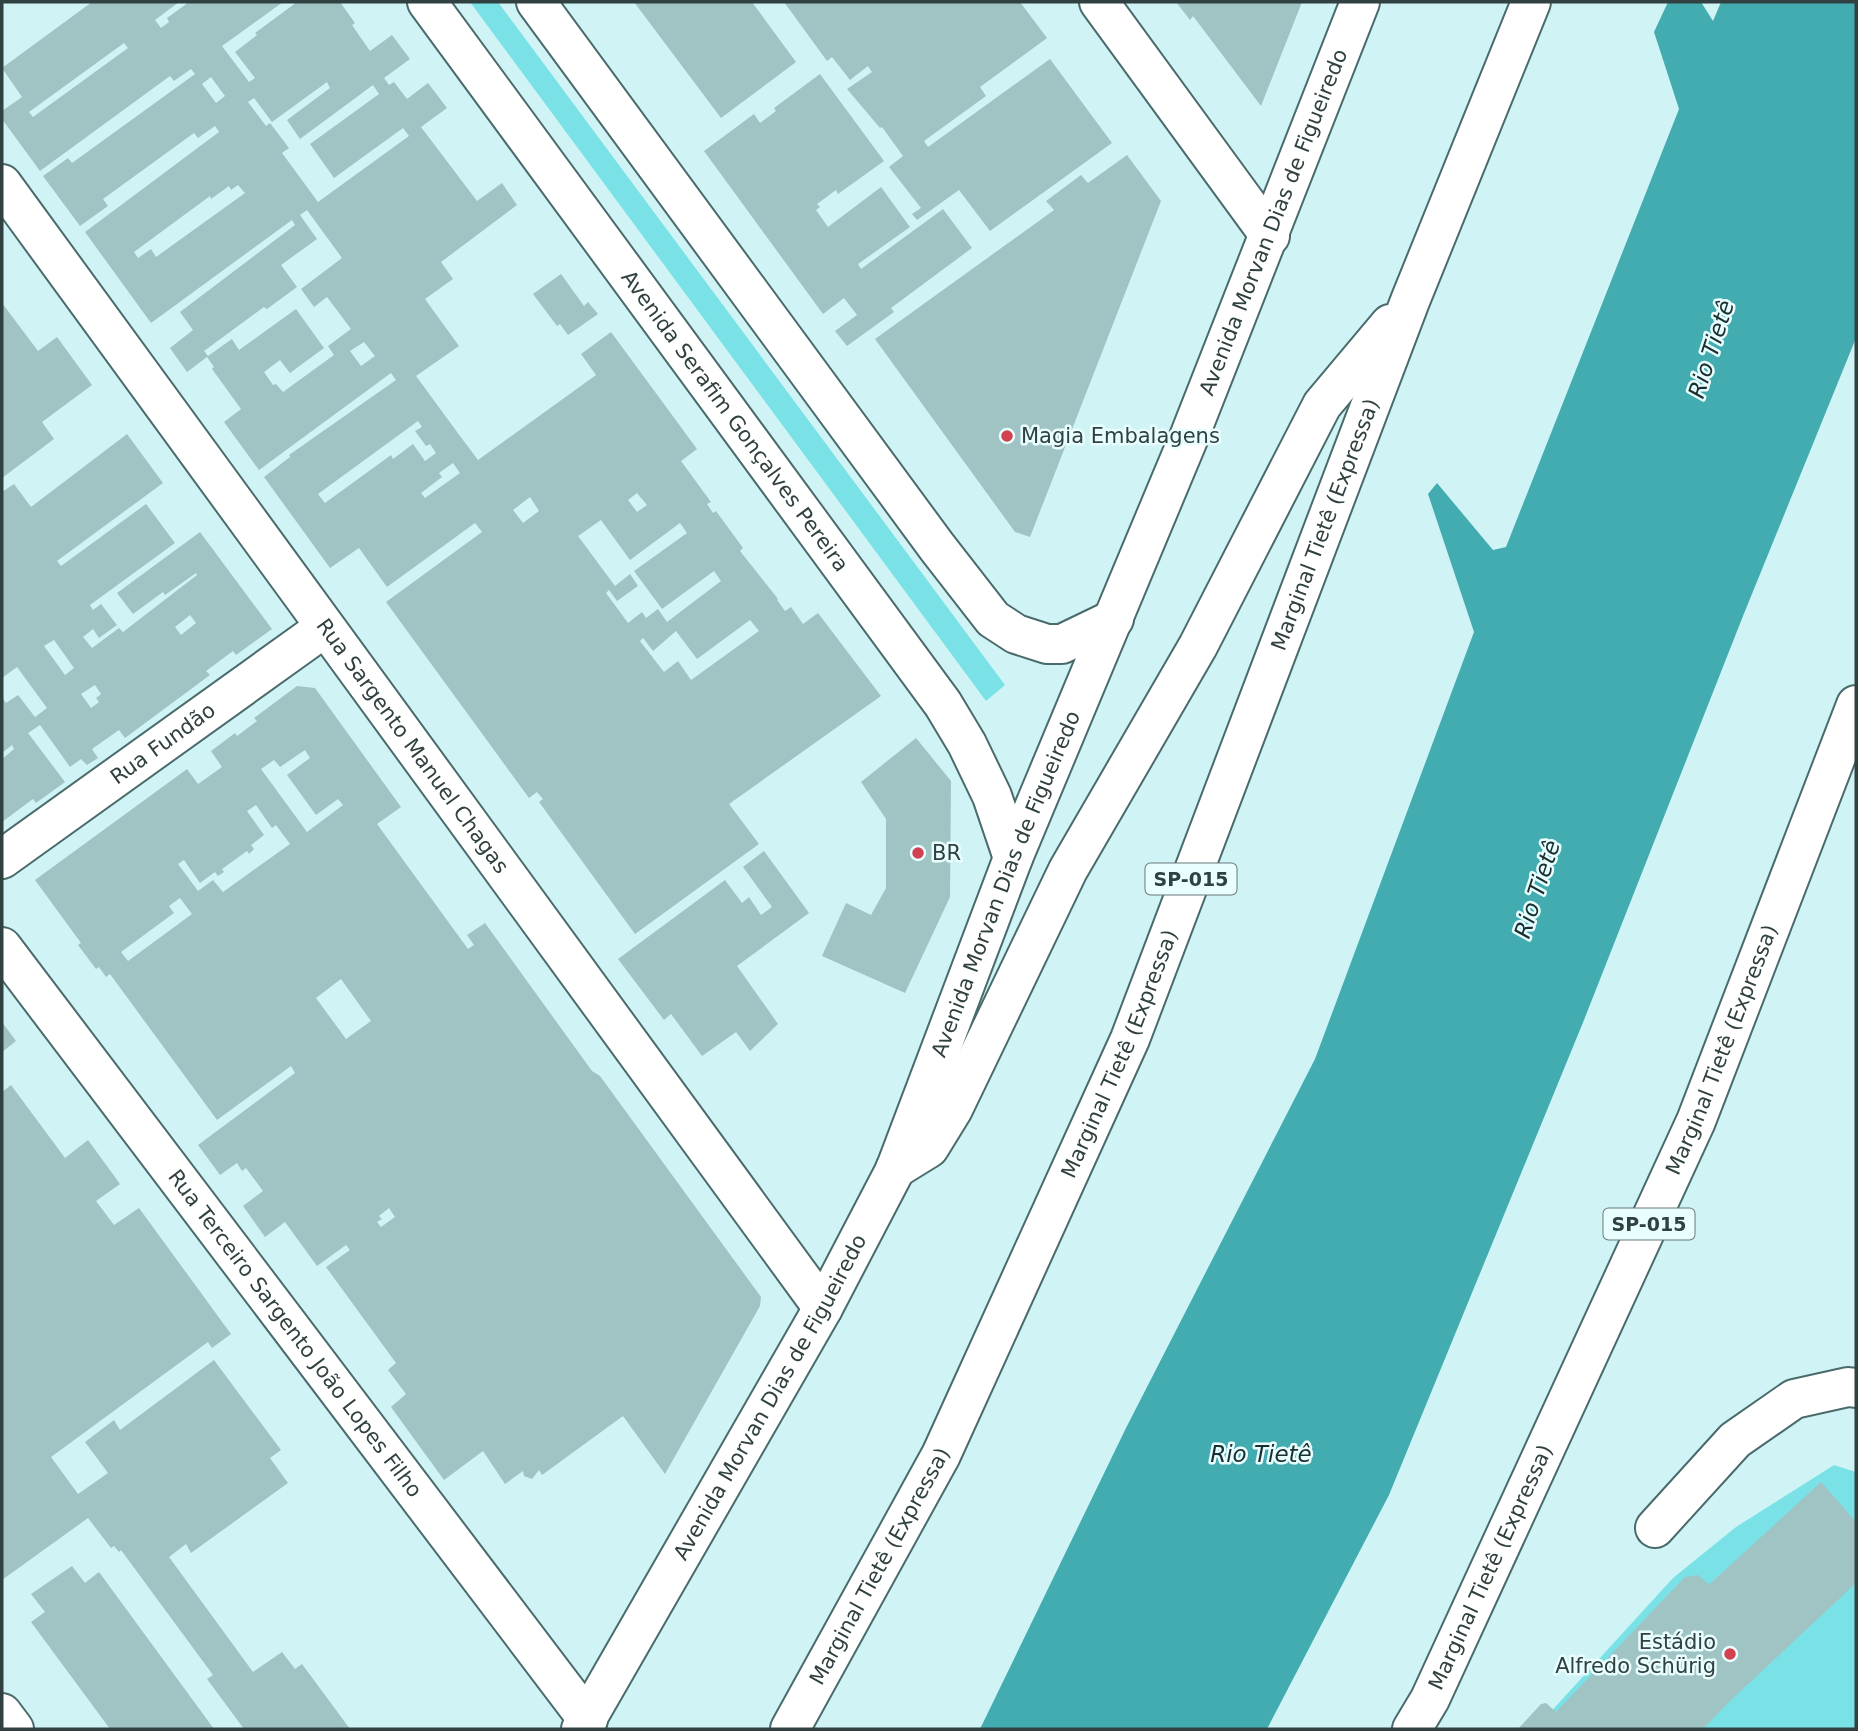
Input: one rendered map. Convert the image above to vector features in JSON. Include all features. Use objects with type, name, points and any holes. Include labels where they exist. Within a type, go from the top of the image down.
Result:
[{"type":"main road","name":"Avenida Serafim Gonçalves Pereira","points":[[427,2],[943,704],[967,744],[992,796],[1013,858]]},
{"type":"main road","points":[[536,2],[993,619],[1016,634],[1047,644],[1062,644],[1114,619]]},
{"type":"main road","points":[[1099,2],[1270,236]]},
{"type":"main road","name":"Avenida Morvan Dias de Figueiredo","points":[[584,1725],[823,1308],[895,1170],[1013,858],[1270,236],[1360,2]]},
{"type":"main road","name":"Marginal Tietê (Expressa)","points":[[790,1729],[941,1455],[1130,1039],[1410,301],[1531,2]]},
{"type":"main road","name":"Rua Sargento Manuel Chagas","points":[[2,184],[823,1308]]},
{"type":"main road","points":[[895,1170],[929,1147],[953,1109],[1068,870],[1198,646],[1322,405],[1410,301]]},
{"type":"main road","name":"Rua Fundão","points":[[2,859],[324,628]]},
{"type":"main road","name":"Marginal Tietê (Expressa)","points":[[1412,1729],[1430,1699],[1696,1122],[1856,705]]},
{"type":"main road","name":"Rua Terceiro Sargento João Lopes Filho","points":[[2,947],[584,1725]]},
{"type":"main road","points":[[1656,1528],[1735,1440],[1794,1399],[1848,1387],[1856,1388]]},
{"type":"main road","points":[[2,1713],[13,1729]]},
{"type":"shaded area","points":[[470,2],[498,2],[1005,685],[986,701]]},
{"type":"shaded area","name":"Estádio Alfredo Schürig","points":[[1834,1465],[1856,1472],[1856,1729],[1535,1729],[1673,1578],[1736,1527]]},
{"type":"water","name":"Rio Tietê","points":[[1668,2],[1701,2],[1713,21],[1721,2],[1856,2],[1856,338],[1584,1020],[1389,1495],[1267,1729],[980,1729],[1126,1428],[1315,1059],[1474,632],[1428,494],[1437,483],[1493,550],[1506,547],[1679,109],[1654,32]]},
{"type":"building","points":[[92,2],[179,2],[155,20],[161,28],[169,22],[167,18],[189,2],[283,2],[222,46],[249,82],[255,78],[235,52],[257,35],[255,33],[297,2],[340,2],[370,51],[392,35],[410,59],[384,78],[389,85],[394,82],[407,99],[428,83],[447,108],[421,127],[477,201],[502,183],[517,205],[441,262],[453,279],[425,299],[459,346],[416,376],[460,436],[478,460],[596,375],[581,354],[611,332],[697,449],[681,461],[711,502],[707,504],[713,513],[716,511],[743,548],[740,551],[785,611],[791,607],[803,624],[818,613],[881,696],[729,804],[759,844],[635,934],[539,802],[543,799],[537,792],[529,798],[386,602],[482,532],[475,523],[387,587],[359,548],[330,568],[264,477],[290,457],[289,455],[396,380],[391,373],[259,470],[224,422],[241,409],[212,369],[214,367],[207,357],[187,372],[170,348],[193,330],[180,312],[295,225],[292,220],[151,323],[85,232],[219,132],[215,126],[198,138],[194,133],[103,199],[108,206],[80,226],[43,176],[68,158],[72,163],[195,74],[191,69],[174,81],[170,76],[40,171],[2,119],[2,111],[22,97],[2,68]],"holes":[[[124,43],[128,48],[33,117],[29,112]],[[211,77],[225,96],[216,103],[202,84]],[[327,82],[330,88],[287,120],[300,139],[373,85],[379,94],[310,144],[334,178],[403,128],[409,136],[318,202],[282,153],[289,148],[270,123],[266,126],[248,102],[254,98],[272,122]],[[238,185],[245,193],[156,257],[151,249],[138,258],[134,252],[210,196],[211,199],[229,186],[231,190]],[[307,210],[342,258],[301,289],[314,307],[327,297],[351,329],[328,346],[334,355],[283,392],[276,384],[273,385],[264,372],[280,360],[290,373],[324,348],[296,309],[239,350],[232,339],[208,356],[204,351],[264,307],[267,309],[297,287],[281,265],[317,239],[300,215]],[[364,342],[375,356],[361,366],[350,351]],[[418,421],[422,427],[415,431],[426,446],[430,444],[436,453],[425,461],[413,444],[393,459],[391,455],[325,503],[318,494]],[[453,463],[460,473],[425,498],[421,493],[442,477],[439,473]],[[637,493],[647,505],[637,512],[628,500]],[[530,497],[539,511],[523,523],[513,510]],[[601,520],[630,560],[680,523],[687,533],[634,571],[662,609],[714,571],[721,581],[667,622],[658,609],[646,618],[642,612],[628,623],[606,593],[609,590],[617,601],[638,586],[630,574],[615,586],[578,536]],[[750,620],[759,631],[691,680],[678,661],[664,672],[640,641],[643,638],[653,651],[676,631],[697,659]]]},
{"type":"building","points":[[634,2],[752,2],[796,62],[721,118]]},
{"type":"building","points":[[784,2],[1020,2],[1047,38],[980,87],[986,96],[924,141],[928,147],[1050,59],[1112,143],[990,231],[959,190],[917,220],[912,214],[921,208],[889,167],[903,156],[882,127],[880,128],[847,89],[872,72],[868,66],[850,80],[832,57],[827,61]]},
{"type":"building","points":[[1176,2],[1302,2],[1261,106],[1193,16],[1190,20]]},
{"type":"building","points":[[820,74],[884,161],[838,194],[836,190],[817,204],[820,207],[816,210],[828,227],[881,187],[910,227],[858,264],[861,269],[943,209],[972,248],[891,308],[894,312],[847,346],[835,331],[857,315],[844,298],[823,314],[704,151],[754,114],[760,123],[776,111],[774,108]]},
{"type":"building","name":"Magia Embalagens","points":[[1127,155],[1161,201],[1030,537],[1015,532],[875,339],[1054,210],[1046,201],[1081,175],[1088,183]]},
{"type":"building","points":[[561,274],[584,306],[588,302],[598,314],[568,335],[560,324],[557,326],[533,294]]},
{"type":"building","points":[[2,303],[38,351],[57,337],[92,385],[42,422],[54,439],[2,478]]},
{"type":"building","points":[[127,434],[163,483],[57,561],[61,566],[146,504],[175,543],[90,605],[93,610],[101,604],[117,625],[99,638],[93,629],[83,637],[92,648],[119,628],[123,632],[197,575],[196,573],[165,595],[163,592],[133,614],[117,593],[200,532],[272,629],[236,655],[233,651],[206,671],[210,675],[125,738],[119,730],[92,749],[98,758],[87,765],[81,759],[70,767],[40,725],[28,733],[65,782],[36,803],[33,799],[2,822],[2,759],[14,749],[12,745],[2,753],[2,697],[6,703],[18,695],[35,717],[47,708],[17,667],[2,678],[2,492],[14,484],[31,507]],"holes":[[[190,615],[196,623],[181,635],[175,627]],[[54,640],[74,668],[65,675],[44,646]],[[95,685],[101,694],[96,698],[99,702],[91,708],[81,694]]]},
{"type":"building","points":[[297,686],[315,688],[401,807],[377,824],[468,949],[474,945],[467,935],[485,923],[761,1297],[760,1306],[665,1474],[623,1416],[542,1475],[539,1470],[532,1479],[524,1476],[523,1471],[505,1484],[483,1451],[444,1480],[391,1407],[406,1394],[388,1370],[396,1363],[326,1267],[350,1250],[346,1245],[317,1266],[285,1222],[265,1237],[243,1206],[263,1191],[246,1168],[242,1171],[237,1163],[220,1175],[198,1145],[295,1073],[291,1066],[217,1120],[110,974],[106,977],[99,967],[96,969],[78,945],[81,943],[35,880],[187,769],[198,784],[222,767],[211,751],[257,721],[254,718]],"holes":[[[305,750],[310,758],[287,775],[316,815],[338,799],[343,805],[307,832],[261,769],[274,760],[280,767]],[[256,805],[272,828],[276,825],[290,844],[223,892],[213,880],[198,891],[178,864],[184,860],[200,883],[215,872],[218,876],[224,872],[222,869],[247,851],[249,854],[254,849],[251,845],[264,835],[247,811]],[[180,898],[192,914],[128,961],[121,952],[174,913],[169,906]],[[341,979],[371,1021],[346,1039],[316,998]],[[389,1208],[395,1217],[381,1227],[377,1222],[382,1219],[379,1216]]]},
{"type":"building","name":"BR","points":[[916,738],[951,781],[950,897],[905,993],[822,956],[846,903],[871,915],[886,888],[886,819],[861,782]]},
{"type":"building","points":[[764,851],[809,913],[737,966],[778,1024],[750,1051],[736,1032],[702,1056],[671,1014],[664,1020],[618,959],[725,880],[742,903],[749,897],[761,915],[772,907],[743,867]]},
{"type":"building","points":[[2,1022],[16,1041],[2,1052]]},
{"type":"building","points":[[11,1085],[65,1158],[88,1140],[120,1184],[96,1201],[114,1225],[139,1208],[231,1334],[212,1348],[208,1342],[51,1457],[78,1494],[108,1473],[85,1442],[114,1420],[120,1430],[214,1360],[281,1450],[270,1458],[288,1483],[191,1553],[186,1544],[169,1557],[253,1672],[282,1652],[295,1669],[302,1664],[350,1729],[244,1729],[207,1679],[213,1675],[121,1550],[119,1552],[114,1546],[111,1548],[88,1518],[2,1580],[2,1092]]},
{"type":"building","name":"Estádio Alfredo Schürig","points":[[1821,1482],[1856,1522],[1856,1583],[1703,1729],[1518,1729],[1541,1704],[1546,1703],[1556,1712],[1685,1577],[1698,1575],[1708,1584],[1712,1582]]},
{"type":"building","points":[[72,1566],[85,1583],[99,1572],[214,1729],[110,1729],[31,1622],[45,1612],[31,1594]]},
{"type":"place","name":"Magia Embalagens","points":[[1007,436]]},
{"type":"place","name":"BR","points":[[918,853]]},
{"type":"place","name":"Estádio Alfredo Schürig","points":[[1730,1654]]}]
